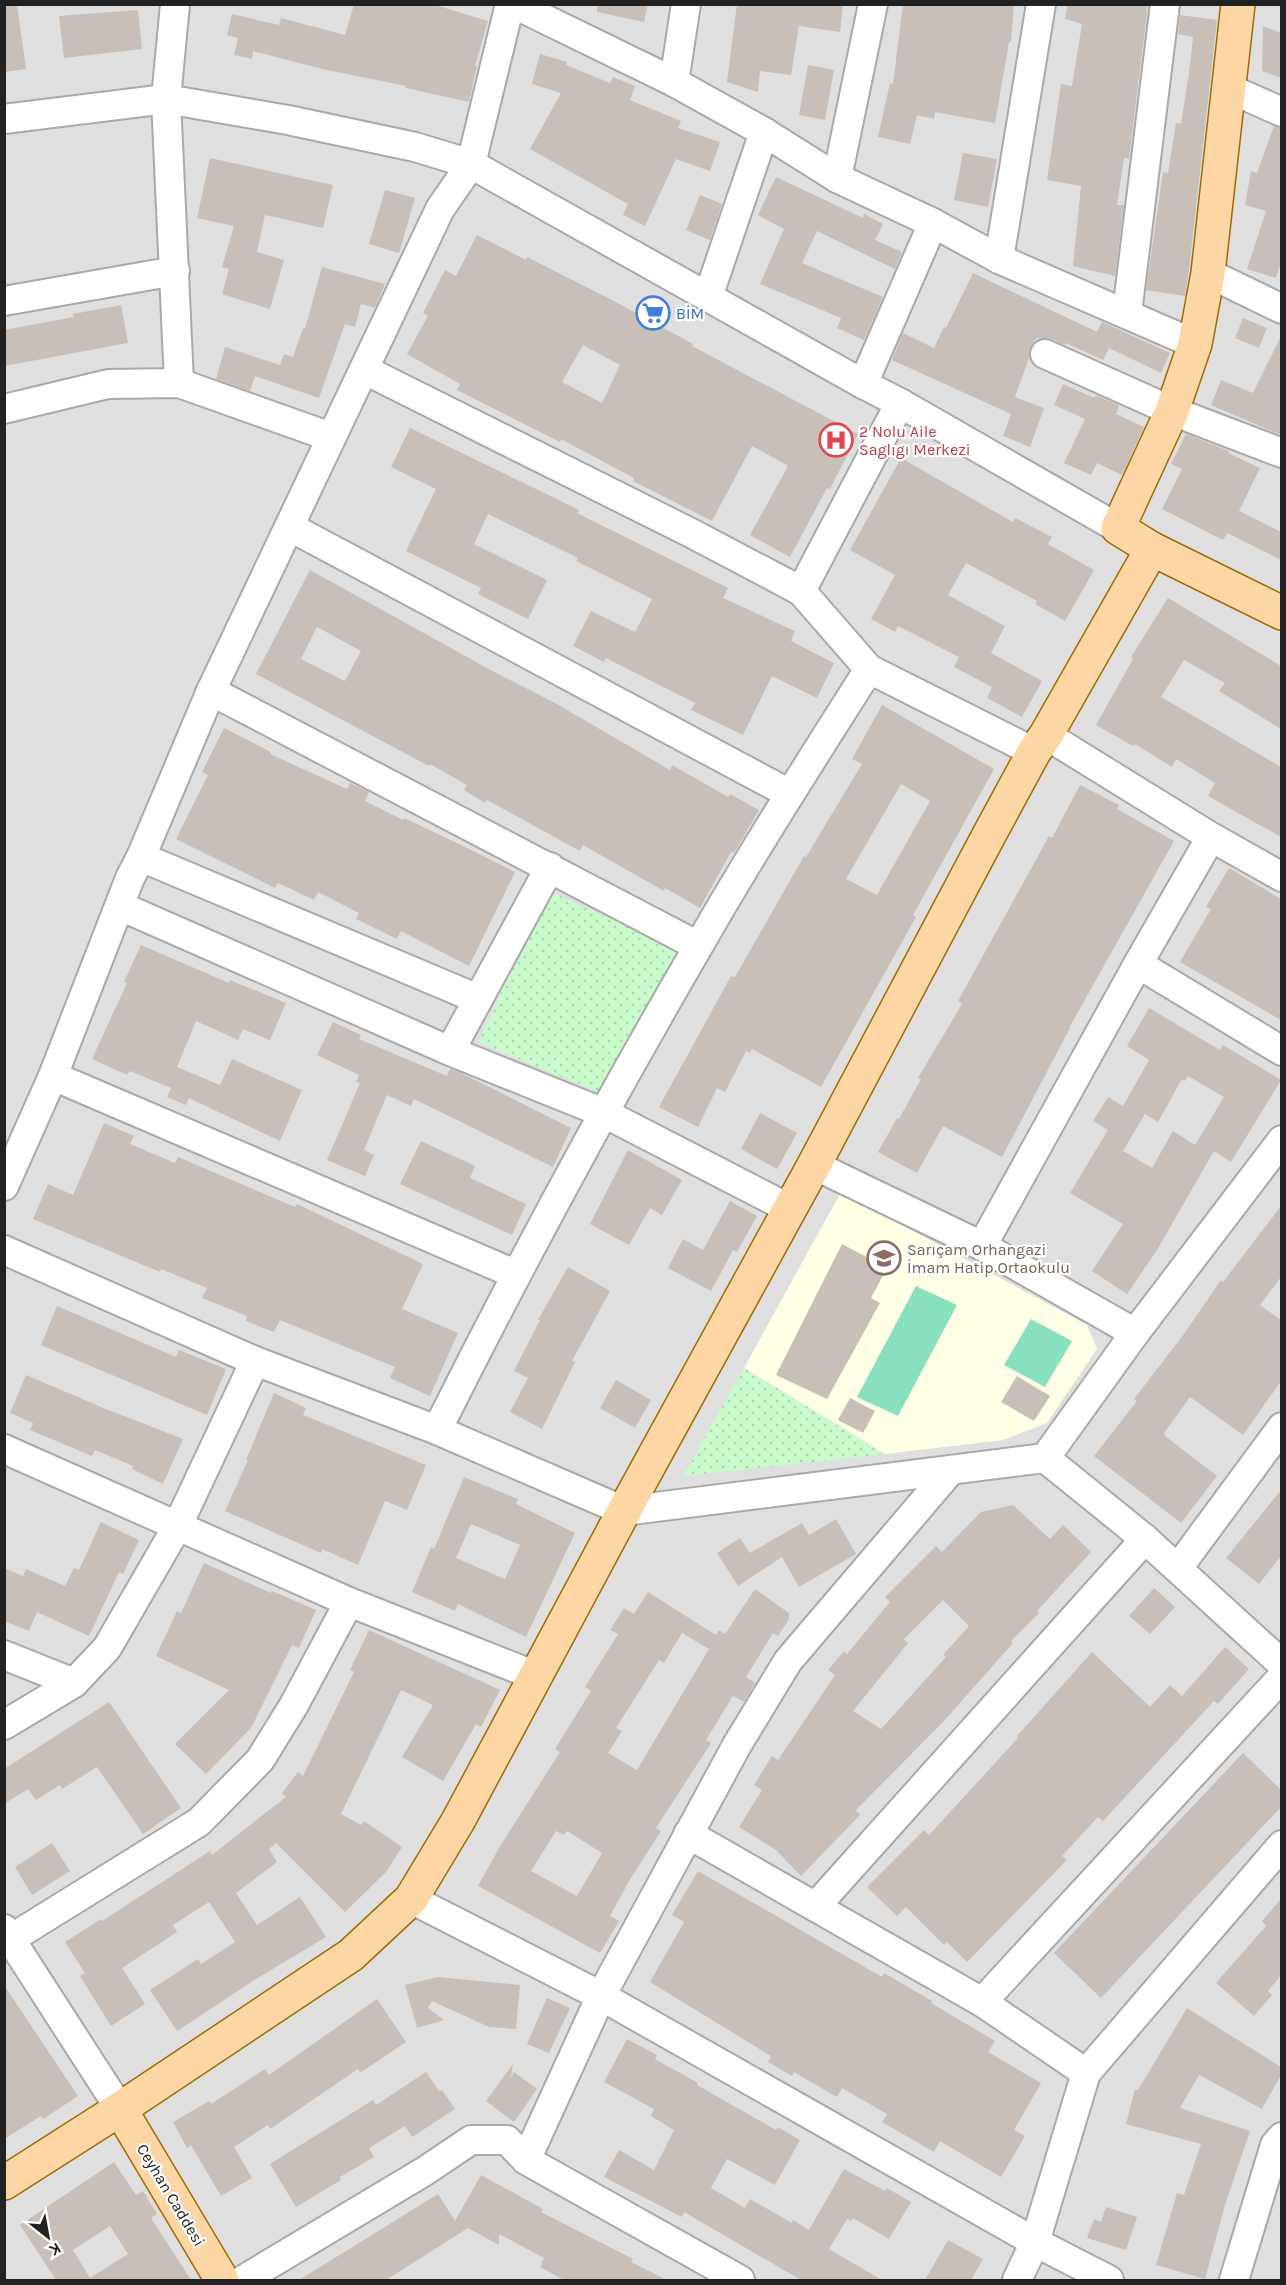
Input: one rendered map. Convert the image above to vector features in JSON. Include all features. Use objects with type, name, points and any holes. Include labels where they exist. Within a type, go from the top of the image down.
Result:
[{"type":"main road","points":[[1238,4],[1208,273],[1195,344],[1172,411],[1118,528],[1152,549],[1281,613]]},
{"type":"main road","points":[[4,2183],[120,2109],[351,1955],[411,1899],[458,1821],[1040,744],[1152,549]]},
{"type":"main road","name":"Ceyhan Caddesi","points":[[120,2109],[222,2280]]},
{"type":"street","points":[[175,4],[166,99],[179,383]]},
{"type":"street","points":[[4,1186],[53,1076],[130,878],[211,691],[440,209],[471,164],[512,4],[674,82],[764,132],[837,178],[933,223],[999,259],[1195,344]]},
{"type":"street","points":[[674,82],[686,4]]},
{"type":"street","points":[[837,178],[873,4]]},
{"type":"street","points":[[999,259],[1041,4]]},
{"type":"street","points":[[1127,313],[1165,4]]},
{"type":"street","points":[[1228,88],[1281,112]]},
{"type":"street","points":[[4,119],[166,99],[288,120],[415,147],[471,164],[900,403],[1118,528]]},
{"type":"street","points":[[708,297],[764,132]]},
{"type":"street","points":[[863,384],[933,223]]},
{"type":"street","points":[[4,301],[175,271]]},
{"type":"street","points":[[1208,273],[1281,309]]},
{"type":"street","points":[[1045,354],[1172,411],[1281,453]]},
{"type":"street","points":[[365,370],[693,534],[801,591],[869,669],[1040,744],[1281,877]]},
{"type":"street","points":[[4,409],[108,384],[179,383],[331,437]]},
{"type":"street","points":[[801,591],[900,403]]},
{"type":"street","points":[[290,527],[790,794]]},
{"type":"street","points":[[437,1430],[515,1274],[698,946],[869,669]]},
{"type":"street","points":[[211,691],[698,946]]},
{"type":"street","points":[[982,1246],[1137,964],[1211,837]]},
{"type":"street","points":[[141,857],[478,999]]},
{"type":"street","points":[[450,1051],[550,867]]},
{"type":"street","points":[[120,906],[450,1051],[604,1113],[790,1209]]},
{"type":"street","points":[[1137,964],[1281,1051]]},
{"type":"street","points":[[53,1076],[515,1274]]},
{"type":"street","points":[[4,1250],[255,1361],[437,1430],[624,1511],[1045,1458],[1135,1333],[1281,1140]]},
{"type":"street","points":[[814,1165],[982,1246],[1135,1333]]},
{"type":"street","points":[[4,1725],[74,1683],[107,1648],[177,1527],[255,1361]]},
{"type":"street","points":[[1178,1568],[1281,1427]]},
{"type":"street","points":[[4,1449],[349,1602],[536,1676]]},
{"type":"street","points":[[1045,1458],[1145,1539],[1281,1664]]},
{"type":"street","points":[[526,2160],[601,1996],[737,1745],[788,1661],[950,1471]]},
{"type":"street","points":[[816,1906],[1145,1539]]},
{"type":"street","points":[[120,2109],[7,1937],[199,1822],[260,1760],[294,1705],[349,1602]]},
{"type":"street","points":[[4,1654],[74,1683]]},
{"type":"street","points":[[982,2002],[1281,1677]]},
{"type":"street","points":[[688,1834],[982,2002],[1086,2073]]},
{"type":"street","points":[[1017,2280],[1035,2242],[1086,2073],[1281,1845]]},
{"type":"street","points":[[411,1899],[601,1996],[1035,2242],[1109,2280]]},
{"type":"street","points":[[1234,2280],[1275,2145],[1281,2137]]},
{"type":"street","points":[[243,2280],[425,2171],[471,2140],[507,2140],[526,2160],[740,2280]]},
{"type":"shaded area","points":[[5,5],[1281,5],[1281,2280],[5,2280]]},
{"type":"shaded area","name":"Sarıçam Orhangazi İmam Hatip Ortaokulu","points":[[841,1192],[1087,1325],[1097,1349],[1047,1423],[1003,1440],[885,1454],[744,1368]]},
{"type":"green space","points":[[549,891],[680,950],[605,1095],[478,1042]]},
{"type":"green space","points":[[916,1286],[957,1305],[898,1416],[857,1397]]},
{"type":"green space","points":[[1031,1319],[1072,1341],[1045,1387],[1004,1365]]},
{"type":"green space","points":[[744,1368],[885,1454],[683,1476]]},
{"type":"building","points":[[4,4],[17,4],[26,69],[4,72]]},
{"type":"building","points":[[354,4],[432,4],[488,21],[475,66],[477,66],[469,102],[253,51],[252,59],[234,55],[238,38],[227,35],[232,14],[279,25],[281,18],[345,35]]},
{"type":"building","points":[[597,4],[648,4],[644,22],[597,12]]},
{"type":"building","points":[[737,4],[843,4],[840,32],[799,26],[791,75],[760,71],[758,92],[727,82]]},
{"type":"building","points":[[903,4],[1014,4],[1011,42],[1009,42],[995,123],[935,112],[934,119],[917,115],[910,144],[878,137],[890,83],[893,84]]},
{"type":"building","points":[[1068,4],[1148,4],[1129,159],[1124,158],[1117,205],[1124,205],[1115,276],[1073,266],[1081,186],[1047,180],[1061,84],[1072,86],[1082,24],[1065,19]]},
{"type":"building","points":[[138,10],[142,49],[64,58],[59,16]]},
{"type":"building","points":[[1180,15],[1217,20],[1185,296],[1146,290],[1163,172],[1168,173],[1176,123],[1181,124],[1189,73],[1193,37],[1178,34]]},
{"type":"building","points":[[1263,26],[1281,33],[1281,78],[1262,71]]},
{"type":"building","points":[[540,54],[567,62],[566,65],[610,83],[613,77],[635,86],[630,100],[681,121],[678,128],[720,142],[710,171],[676,159],[645,226],[623,215],[628,204],[530,149],[561,93],[532,84]]},
{"type":"building","points":[[808,65],[834,70],[825,120],[799,115]]},
{"type":"building","points":[[1274,126],[1281,128],[1281,262],[1276,278],[1247,269],[1266,211],[1245,205],[1251,171],[1257,173]]},
{"type":"building","points":[[963,153],[997,159],[988,207],[954,200]]},
{"type":"building","points":[[210,158],[333,185],[323,228],[265,215],[257,252],[284,260],[270,309],[222,294],[229,269],[222,267],[234,226],[197,218]]},
{"type":"building","points":[[776,177],[863,218],[864,214],[883,224],[875,240],[902,252],[895,269],[817,231],[802,263],[883,297],[864,340],[837,328],[841,318],[760,284],[784,229],[758,215]]},
{"type":"building","points":[[385,190],[415,198],[399,253],[369,244]]},
{"type":"building","points":[[700,195],[722,204],[710,240],[686,230]]},
{"type":"building","points":[[477,235],[526,260],[527,257],[610,299],[693,344],[692,346],[858,434],[830,489],[827,488],[790,557],[750,535],[787,468],[787,465],[752,446],[712,521],[633,481],[634,478],[561,439],[560,442],[457,390],[460,384],[407,354],[428,316],[423,313],[445,270],[456,276]],"holes":[[[583,345],[620,365],[602,403],[562,382]]]},
{"type":"building","points":[[322,267],[385,284],[375,308],[361,304],[355,327],[345,324],[319,398],[255,376],[250,391],[216,379],[225,347],[280,365],[284,354],[293,357],[303,328],[305,329]]},
{"type":"building","points":[[973,273],[1097,332],[1102,322],[1170,353],[1161,373],[1109,348],[1103,360],[1066,343],[1065,345],[1051,339],[1037,338],[1030,348],[1029,358],[1015,397],[1044,408],[1030,447],[1003,436],[1011,414],[892,360],[903,333],[934,348]]},
{"type":"building","points":[[121,305],[128,343],[4,366],[4,330],[74,317],[73,314]]},
{"type":"building","points":[[1243,318],[1267,328],[1259,348],[1235,338]]},
{"type":"building","points":[[1281,336],[1281,435],[1211,405],[1221,380],[1253,393]]},
{"type":"building","points":[[1063,384],[1094,398],[1096,395],[1119,405],[1116,414],[1144,427],[1122,475],[1097,463],[1091,475],[1064,463],[1085,419],[1054,405]]},
{"type":"building","points":[[410,428],[579,510],[577,513],[728,588],[723,598],[795,631],[791,641],[834,663],[817,698],[772,676],[743,735],[691,710],[695,703],[606,658],[604,662],[573,646],[591,611],[635,632],[652,599],[576,561],[578,558],[488,514],[474,544],[547,580],[528,619],[478,594],[481,588],[406,551],[436,489],[391,467]]},
{"type":"building","points":[[1186,434],[1229,451],[1228,453],[1260,468],[1239,511],[1281,532],[1281,560],[1227,533],[1223,540],[1162,509],[1182,469],[1171,464]]},
{"type":"building","points":[[901,458],[1013,522],[1015,518],[1052,537],[1048,544],[1094,570],[1065,621],[1035,604],[1037,601],[966,563],[948,595],[1005,626],[991,653],[1042,681],[1022,717],[987,698],[992,687],[954,667],[959,657],[898,626],[895,632],[871,619],[895,575],[850,550]]},
{"type":"building","points":[[310,570],[555,703],[670,770],[672,765],[728,797],[730,794],[759,810],[734,853],[731,852],[700,908],[665,888],[664,891],[583,845],[580,851],[487,800],[485,803],[464,790],[467,785],[430,764],[429,766],[256,674]],"holes":[[[317,627],[361,651],[345,681],[301,659]]]},
{"type":"building","points":[[1168,598],[1281,666],[1281,729],[1219,691],[1225,683],[1184,660],[1161,697],[1281,767],[1281,837],[1208,796],[1215,783],[1176,759],[1172,767],[1135,744],[1133,746],[1096,725],[1133,659],[1131,657]]},
{"type":"building","points":[[882,705],[994,769],[913,915],[916,917],[821,1087],[752,1049],[750,1053],[746,1051],[725,1092],[717,1088],[698,1127],[659,1107],[731,976],[735,977],[804,856],[806,857],[862,764],[852,759]],"holes":[[[901,784],[930,801],[877,895],[846,879]]]},
{"type":"building","points":[[224,728],[271,752],[270,754],[347,789],[350,783],[369,792],[365,801],[515,872],[469,966],[401,931],[397,939],[356,919],[359,913],[318,892],[314,900],[278,883],[275,888],[176,839],[208,775],[202,772]]},
{"type":"building","points":[[1080,785],[1119,805],[1117,809],[1174,841],[1069,1028],[1002,1157],[943,1126],[917,1173],[878,1152],[897,1118],[899,1119],[921,1079],[918,1078],[962,1004],[958,1001],[1049,836],[1052,838]]},
{"type":"building","points":[[1229,868],[1281,899],[1281,1020],[1180,962],[1211,909],[1206,907]]},
{"type":"building","points":[[141,945],[229,983],[230,980],[286,1003],[270,1040],[243,1029],[238,1040],[196,1021],[177,1067],[220,1085],[232,1059],[302,1090],[280,1141],[189,1098],[186,1105],[167,1097],[171,1088],[130,1071],[127,1075],[92,1059],[127,983],[124,982]]},
{"type":"building","points":[[1149,1008],[1220,1050],[1223,1045],[1281,1080],[1231,1162],[1214,1151],[1157,1250],[1127,1294],[1092,1271],[1123,1224],[1070,1193],[1108,1130],[1093,1121],[1108,1097],[1123,1106],[1149,1060],[1127,1046]],"holes":[[[1188,1076],[1224,1097],[1195,1145],[1173,1131],[1152,1168],[1123,1151],[1145,1114],[1158,1122],[1182,1079],[1185,1081]]]},
{"type":"building","points":[[333,1022],[361,1035],[359,1039],[447,1076],[450,1069],[459,1072],[571,1128],[553,1167],[414,1099],[411,1106],[387,1095],[364,1150],[374,1155],[365,1176],[327,1160],[360,1083],[356,1082],[359,1075],[317,1055]]},
{"type":"building","points":[[760,1113],[797,1133],[777,1169],[741,1149]]},
{"type":"building","points":[[104,1123],[134,1136],[130,1144],[175,1163],[178,1157],[295,1207],[297,1204],[423,1264],[402,1309],[458,1333],[430,1396],[390,1378],[395,1367],[280,1320],[274,1332],[246,1321],[247,1316],[202,1298],[207,1288],[161,1269],[160,1272],[33,1219],[48,1184],[73,1195]]},
{"type":"building","points":[[421,1141],[475,1166],[470,1178],[526,1204],[512,1235],[400,1184]]},
{"type":"building","points":[[628,1150],[682,1180],[662,1215],[650,1208],[629,1245],[590,1224]]},
{"type":"building","points":[[730,1201],[757,1216],[737,1252],[733,1250],[711,1291],[668,1268],[683,1239],[703,1250]]},
{"type":"building","points":[[1281,1206],[1281,1277],[1260,1305],[1281,1320],[1281,1381],[1243,1435],[1190,1397],[1164,1433],[1217,1476],[1181,1523],[1094,1456],[1137,1401],[1134,1399],[1184,1334],[1221,1280],[1223,1282]]},
{"type":"building","points":[[842,1244],[887,1268],[871,1298],[880,1303],[827,1399],[776,1375]]},
{"type":"building","points":[[568,1267],[610,1291],[572,1361],[575,1362],[542,1429],[510,1412],[528,1378],[514,1371],[540,1320],[538,1320]]},
{"type":"building","points":[[57,1306],[176,1357],[179,1350],[226,1369],[207,1415],[41,1345]]},
{"type":"building","points":[[26,1375],[183,1439],[163,1484],[132,1469],[133,1466],[95,1450],[92,1456],[30,1430],[33,1423],[10,1413]]},
{"type":"building","points":[[1017,1376],[1050,1396],[1034,1421],[1001,1402]]},
{"type":"building","points":[[616,1380],[651,1400],[635,1428],[600,1408]]},
{"type":"building","points":[[274,1393],[306,1408],[303,1415],[426,1465],[407,1510],[385,1501],[358,1565],[322,1549],[321,1553],[225,1511]]},
{"type":"building","points":[[850,1398],[875,1411],[863,1433],[838,1420]]},
{"type":"building","points":[[464,1477],[518,1499],[516,1504],[575,1533],[526,1637],[458,1604],[455,1611],[412,1592],[431,1547],[434,1549]],"holes":[[[471,1524],[520,1545],[505,1579],[456,1558]]]},
{"type":"building","points":[[1281,1490],[1281,1556],[1259,1584],[1226,1558]]},
{"type":"building","points":[[1013,1505],[1050,1539],[1063,1525],[1091,1552],[1037,1611],[1039,1613],[1011,1641],[1013,1643],[943,1722],[856,1810],[860,1815],[801,1876],[776,1850],[739,1827],[762,1790],[754,1785],[772,1756],[778,1760],[835,1675],[828,1670],[844,1651],[847,1654],[890,1602],[885,1597],[936,1546],[942,1552],[981,1512]],"holes":[[[943,1600],[969,1626],[943,1655],[946,1657],[881,1729],[853,1711],[908,1643],[904,1639]]]},
{"type":"building","points":[[836,1519],[856,1554],[799,1587],[782,1557],[738,1586],[717,1553],[740,1538],[750,1553],[802,1523],[809,1535]]},
{"type":"building","points":[[101,1522],[139,1540],[123,1574],[119,1572],[89,1636],[37,1612],[29,1631],[4,1621],[4,1568],[23,1576],[26,1569],[65,1586],[74,1568],[79,1570]]},
{"type":"building","points":[[204,1563],[316,1610],[299,1648],[292,1645],[251,1728],[206,1774],[175,1744],[229,1690],[156,1656],[177,1611],[181,1613]]},
{"type":"building","points":[[1154,1588],[1175,1607],[1150,1634],[1129,1616]]},
{"type":"building","points":[[755,1589],[789,1613],[789,1619],[778,1636],[773,1633],[746,1677],[755,1683],[744,1702],[733,1696],[706,1740],[711,1743],[656,1828],[661,1831],[610,1916],[619,1921],[600,1953],[478,1886],[499,1848],[560,1752],[555,1749],[591,1691],[585,1687],[618,1634],[610,1630],[624,1608],[634,1614],[648,1592],[716,1635],[719,1630],[725,1634]],"holes":[[[682,1633],[709,1649],[637,1770],[608,1753],[622,1731],[616,1728],[659,1660],[664,1663]],[[556,1831],[564,1835],[567,1831],[602,1853],[577,1896],[531,1871]]]},
{"type":"building","points":[[369,1630],[500,1690],[481,1727],[476,1724],[443,1781],[402,1757],[433,1705],[401,1690],[341,1814],[361,1825],[364,1821],[402,1847],[386,1872],[345,1912],[276,1843],[269,1849],[277,1862],[236,1893],[257,1925],[300,1897],[326,1937],[256,1979],[177,2031],[150,1990],[198,1959],[201,1964],[235,1942],[209,1902],[173,1925],[177,1932],[122,1968],[145,2004],[111,2026],[80,1976],[85,1973],[65,1942],[101,1919],[102,1921],[210,1851],[212,1855],[286,1797],[282,1793],[298,1772],[303,1776],[354,1672],[350,1670]]},
{"type":"building","points":[[1225,1647],[1249,1669],[1218,1704],[1214,1701],[1103,1821],[1098,1817],[1062,1856],[1067,1860],[967,1962],[947,1942],[944,1945],[906,1907],[897,1916],[867,1887],[924,1830],[929,1835],[1018,1738],[1017,1736],[1092,1652],[1150,1707],[1170,1685],[1182,1696]]},
{"type":"building","points":[[109,1702],[181,1808],[143,1834],[97,1767],[62,1789],[60,1785],[36,1800],[28,1789],[4,1804],[4,1769]]},
{"type":"building","points":[[1243,1753],[1281,1790],[1281,1807],[1101,1998],[1054,1953]]},
{"type":"building","points":[[52,1843],[70,1871],[32,1895],[15,1867]]},
{"type":"building","points":[[698,1871],[882,1977],[884,1973],[932,2001],[931,2003],[995,2041],[988,2052],[1041,2083],[1014,2130],[1025,2136],[1001,2177],[940,2141],[934,2152],[882,2122],[887,2114],[842,2088],[837,2097],[794,2072],[792,2076],[768,2062],[771,2056],[650,1982],[684,1922],[672,1915]]},
{"type":"building","points":[[1281,1899],[1281,1975],[1268,1991],[1272,1995],[1254,2016],[1216,1983],[1266,1926],[1262,1921]]},
{"type":"building","points":[[438,1977],[520,1985],[516,2029],[489,2027],[432,2001],[428,2008],[444,2020],[417,2028],[405,1985]]},
{"type":"building","points":[[4,1985],[78,2096],[43,2119],[41,2116],[4,2139]]},
{"type":"building","points":[[547,1998],[570,2008],[549,2053],[527,2044]]},
{"type":"building","points":[[377,1999],[406,2042],[360,2073],[358,2069],[270,2129],[268,2125],[234,2147],[252,2178],[221,2196],[191,2145],[187,2148],[173,2122],[209,2101],[211,2104],[265,2069],[269,2075]]},
{"type":"building","points":[[1187,2008],[1281,2067],[1281,2075],[1262,2109],[1199,2075],[1180,2108],[1250,2131],[1225,2205],[1205,2279],[1156,2265],[1177,2193],[1184,2195],[1201,2144],[1126,2124],[1135,2089],[1138,2090]]},
{"type":"building","points":[[627,2039],[657,2055],[655,2059],[698,2083],[697,2085],[776,2130],[778,2127],[800,2140],[775,2185],[727,2159],[711,2188],[745,2208],[750,2199],[809,2230],[844,2169],[885,2191],[887,2188],[911,2202],[889,2239],[853,2218],[851,2221],[847,2219],[829,2249],[882,2280],[801,2280],[684,2212],[682,2217],[604,2177],[619,2150],[654,2170],[674,2130],[651,2116],[654,2109],[604,2082]]},
{"type":"building","points":[[513,2064],[511,2078],[514,2072],[537,2089],[514,2122],[486,2101]]},
{"type":"building","points":[[426,2072],[455,2109],[412,2137],[405,2126],[369,2148],[374,2157],[296,2207],[270,2164],[373,2100],[376,2105]]},
{"type":"building","points":[[114,2162],[136,2195],[143,2191],[157,2214],[151,2218],[191,2280],[56,2280],[20,2225]],"holes":[[[110,2226],[128,2254],[90,2278],[73,2250]]]},
{"type":"building","points":[[481,2175],[543,2209],[541,2212],[633,2259],[631,2262],[667,2280],[564,2280],[540,2267],[544,2258],[499,2234],[499,2245],[468,2228],[386,2280],[299,2280],[438,2194],[455,2221]]},
{"type":"building","points":[[1106,2207],[1137,2217],[1126,2250],[1087,2238],[1094,2219],[1101,2222]]},
{"type":"building","points":[[948,2240],[983,2259],[971,2280],[925,2280]]},
{"type":"place","name":"BİM","points":[[653,313]]},
{"type":"place","name":"2 Nolu Aile Saglıgı Merkezi","points":[[836,440]]},
{"type":"place","name":"Sarıçam Orhangazi İmam Hatip Ortaokulu","points":[[884,1258]]}]
